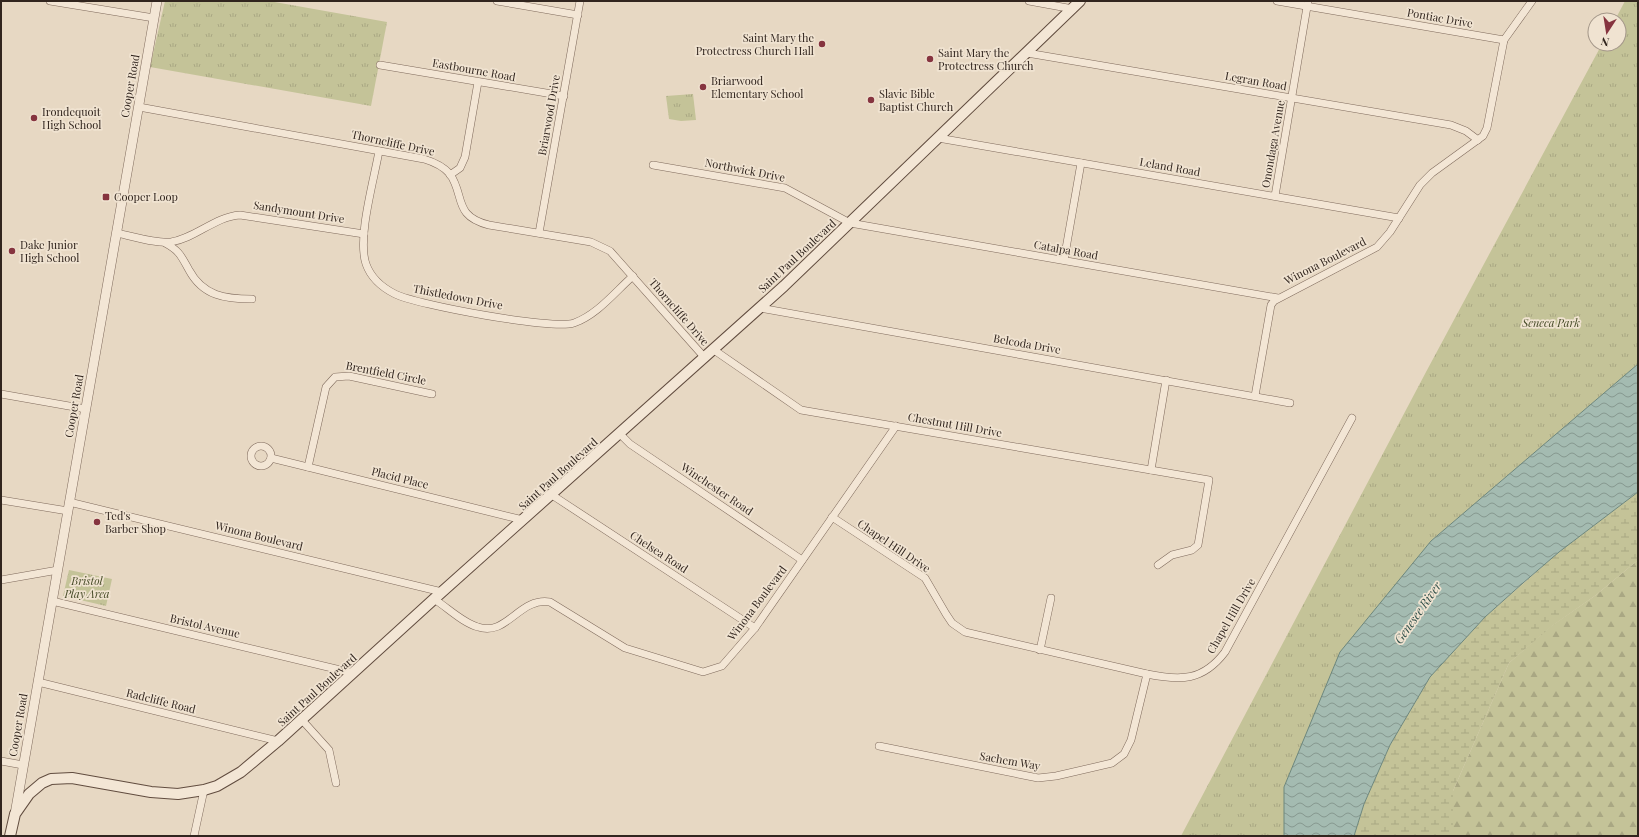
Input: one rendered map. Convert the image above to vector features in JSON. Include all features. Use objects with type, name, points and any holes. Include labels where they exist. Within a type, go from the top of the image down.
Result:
[{"type":"main road","name":"Saint Paul Boulevard","points":[[10,836],[15,814],[35,788],[51,779],[61,777],[165,794],[178,794],[204,790],[217,786],[236,776],[302,720],[434,599],[760,308],[1080,1]]},
{"type":"street","points":[[50,1],[154,18]]},
{"type":"street","name":"Cooper Road","points":[[15,814],[157,1]]},
{"type":"street","points":[[497,1],[578,15]]},
{"type":"street","name":"Briarwood Drive","points":[[539,233],[580,1]]},
{"type":"street","points":[[1029,1],[1072,9]]},
{"type":"street","name":"Pontiac Drive","points":[[1277,1],[1307,4],[1504,40]]},
{"type":"street","name":"Winona Boulevard","points":[[1255,396],[1271,305],[1278,298],[1373,249],[1384,240],[1420,185],[1432,173],[1478,140],[1487,128],[1504,40],[1532,1]]},
{"type":"street","name":"Onondaga Avenue","points":[[1275,196],[1307,4]]},
{"type":"street","name":"Legran Road","points":[[1027,53],[1451,125],[1466,131],[1478,140]]},
{"type":"street","name":"Eastbourne Road","points":[[380,65],[564,96]]},
{"type":"street","points":[[450,175],[460,168],[465,157],[478,82]]},
{"type":"street","name":"Thorncliffe Drive","points":[[139,107],[435,162],[450,175],[461,204],[471,217],[489,225],[539,233],[601,246],[617,257],[705,358]]},
{"type":"street","name":"Leland Road","points":[[938,138],[1399,218]]},
{"type":"street","name":"Thistledown Drive","points":[[379,151],[364,234],[364,257],[367,265],[380,284],[395,294],[417,302],[541,324],[563,325],[584,319],[597,310],[633,276]]},
{"type":"street","points":[[1064,260],[1080,163]]},
{"type":"street","name":"Northwick Drive","points":[[653,165],[785,188],[850,223]]},
{"type":"street","name":"Sandymount Drive","points":[[116,233],[163,242],[181,239],[222,218],[250,215],[364,234]]},
{"type":"street","name":"Catalpa Road","points":[[850,223],[1278,298]]},
{"type":"street","points":[[163,242],[179,252],[195,281],[207,291],[223,298],[252,299]]},
{"type":"street","name":"Belcoda Drive","points":[[760,308],[1290,403]]},
{"type":"street","name":"Chestnut Hill Drive","points":[[714,350],[801,410],[1209,480],[1198,545],[1192,550],[1172,555],[1158,565]]},
{"type":"street","name":"Brentfield Circle","points":[[308,467],[326,387],[334,377],[349,376],[432,394]]},
{"type":"street","points":[[1151,470],[1166,380]]},
{"type":"street","points":[[1,394],[86,409]]},
{"type":"street","name":"Chapel Hill Drive","points":[[832,517],[925,578],[946,614],[958,629],[972,635],[1147,674],[1167,678],[1186,678],[1205,672],[1219,660],[1231,643],[1352,418]]},
{"type":"street","name":"Winona Boulevard","points":[[434,599],[470,624],[483,629],[499,626],[529,604],[542,601],[550,602],[625,648],[703,672],[722,666],[755,628],[896,426]]},
{"type":"street","name":"Winchester Road","points":[[620,434],[630,444],[802,560]]},
{"type":"street","name":"Placid Place","points":[[271,458],[523,520]]},
{"type":"street","name":"Chelsea Road","points":[[552,494],[755,628]]},
{"type":"street","name":"Winona Boulevard","points":[[1,500],[69,507],[442,592]]},
{"type":"street","points":[[1,580],[58,570]]},
{"type":"street","points":[[1040,650],[1051,598]]},
{"type":"street","name":"Bristol Avenue","points":[[52,601],[353,673]]},
{"type":"street","name":"Sachem Way","points":[[879,746],[1038,778],[1104,766],[1118,759],[1128,748],[1147,674]]},
{"type":"street","name":"Radcliffe Road","points":[[38,682],[278,741]]},
{"type":"street","points":[[302,720],[329,750],[336,783]]},
{"type":"street","points":[[1,761],[23,765]]},
{"type":"street","points":[[194,836],[204,790]]},
{"type":"green space","points":[[165,1],[269,1],[387,22],[371,106],[150,67]]},
{"type":"green space","name":"Seneca Park","points":[[1625,1],[1638,1],[1638,364],[1431,541],[1284,787],[1284,836],[1181,836],[1426,372],[1598,52],[1627,52],[1627,12],[1619,12]]},
{"type":"green space","points":[[693,94],[696,120],[681,121],[669,119],[666,96]]},
{"type":"green space","points":[[1638,492],[1638,560],[1596,595],[1552,626],[1509,663],[1453,791],[1453,836],[1354,836],[1364,804],[1390,745],[1430,677],[1485,617],[1559,552]]},
{"type":"green space","points":[[1638,560],[1638,836],[1453,836],[1453,791],[1509,663],[1550,627],[1596,595]]},
{"type":"green space","name":"Bristol Play Area","points":[[69,570],[112,579],[106,606],[63,596]]},
{"type":"water","name":"Genesee River","points":[[1638,364],[1638,492],[1559,552],[1523,583],[1485,617],[1430,677],[1390,745],[1364,804],[1354,836],[1284,836],[1284,787],[1340,652],[1431,541]]},
{"type":"place","name":"Saint Mary the Protectress Church Hall","points":[[822,44]]},
{"type":"place","name":"Saint Mary the Protectress Church","points":[[930,59]]},
{"type":"place","name":"Briarwood Elementary School","points":[[703,87]]},
{"type":"place","name":"Slavic Bible Baptist Church","points":[[871,100]]},
{"type":"place","name":"Irondequoit High School","points":[[34,118]]},
{"type":"place","name":"Cooper Loop","points":[[106,197]]},
{"type":"place","name":"Dake Junior High School","points":[[12,251]]},
{"type":"place","name":"Ted's Barber Shop","points":[[97,522]]}]
